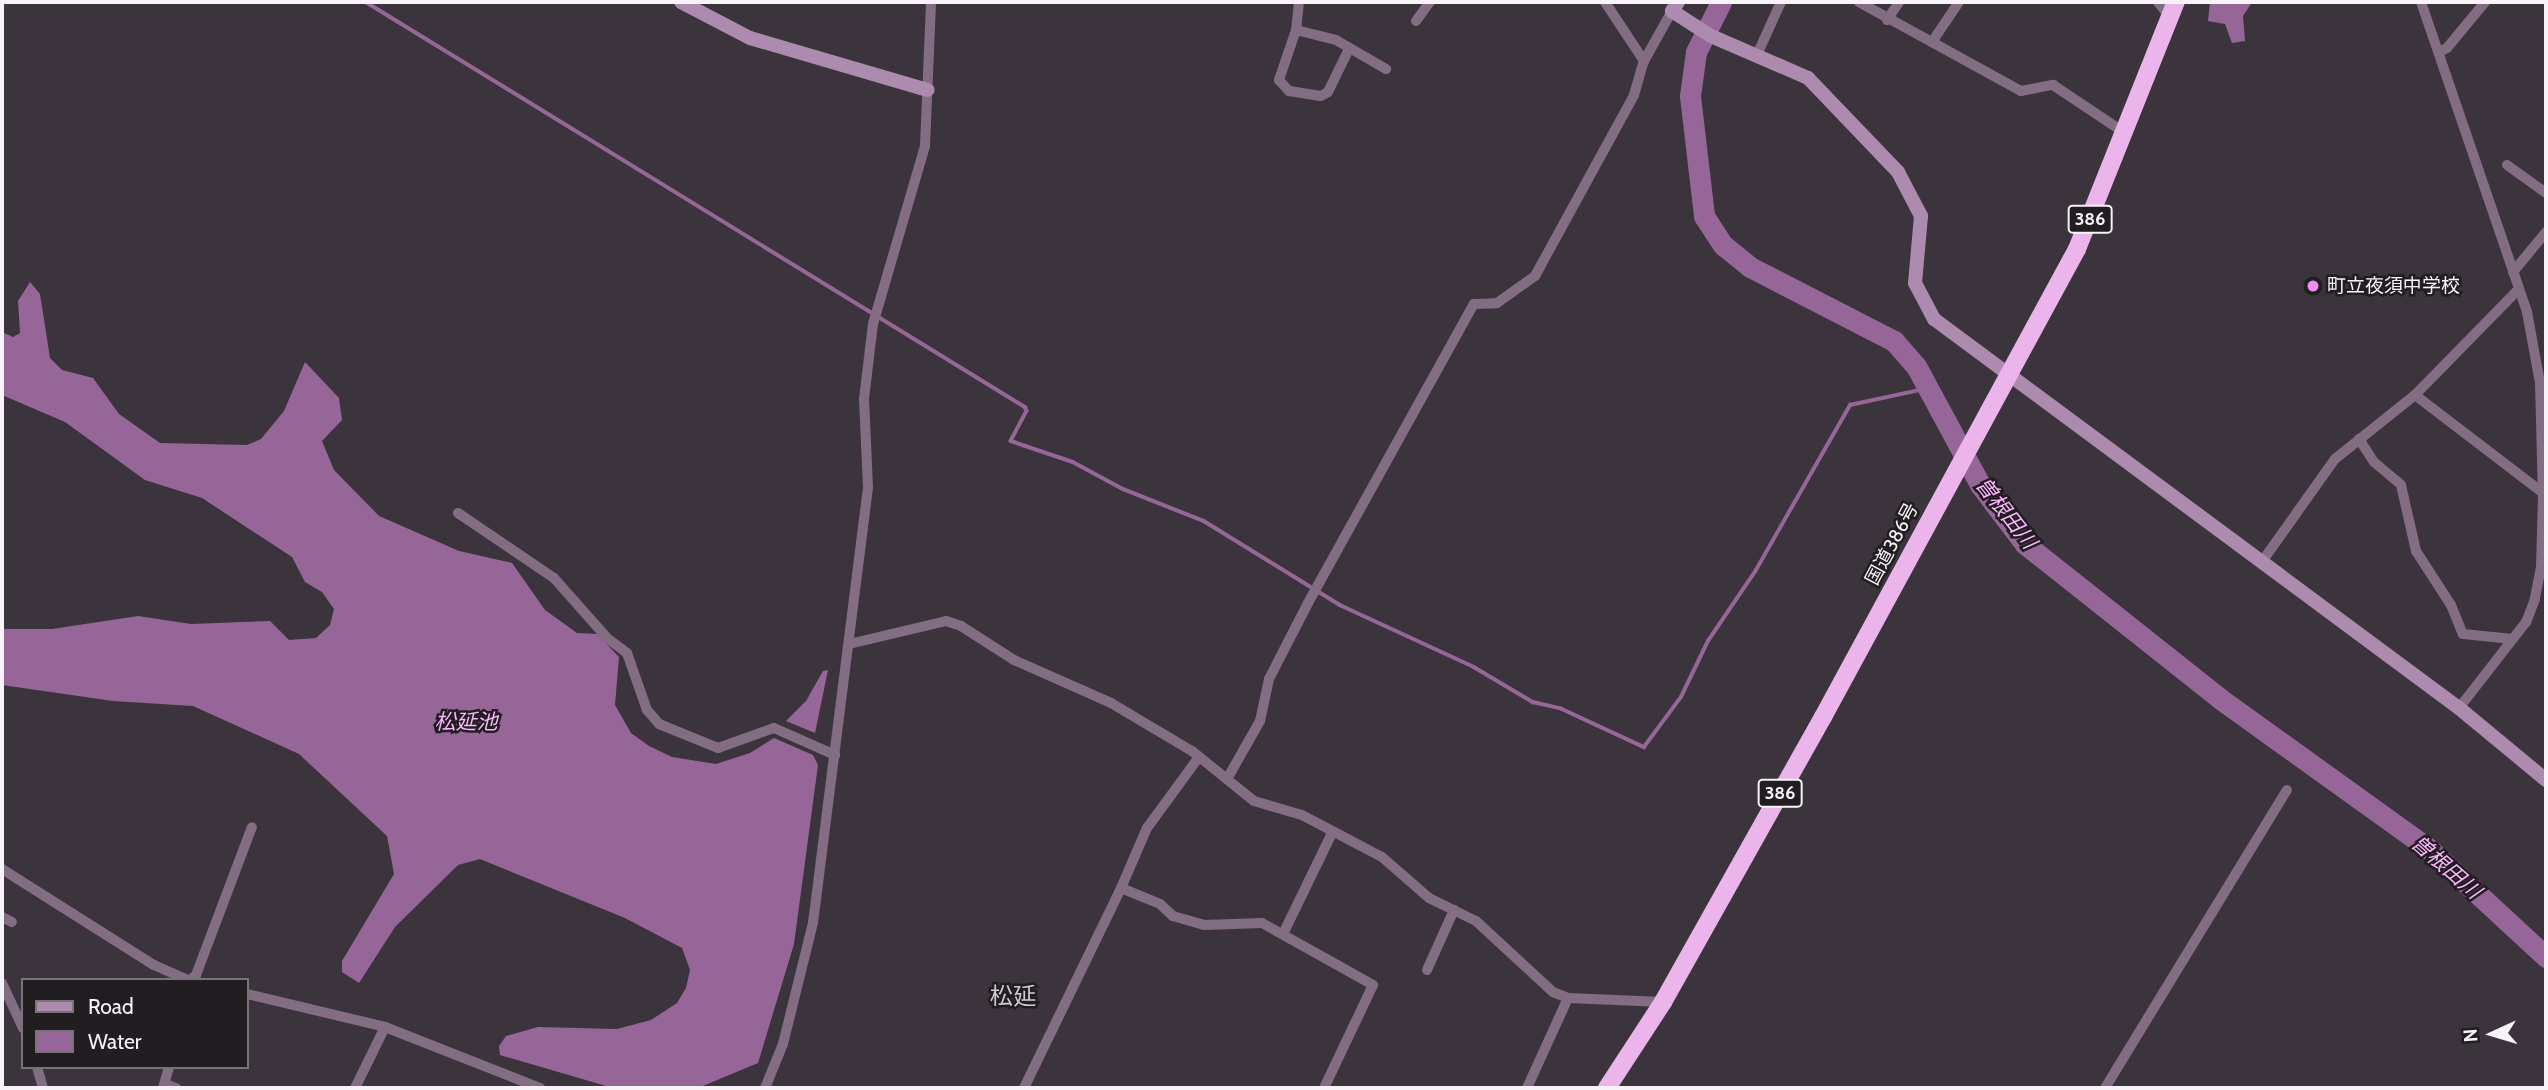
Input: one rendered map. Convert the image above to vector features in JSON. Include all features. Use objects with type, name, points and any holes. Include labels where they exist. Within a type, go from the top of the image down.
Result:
[{"type":"highway","name":"国道386号","points":[[1607,1088],[1663,1002],[2077,248],[2173,10]]},
{"type":"street","points":[[681,2],[750,38],[928,90]]},
{"type":"street","points":[[765,1088],[803,975],[835,755],[867,487],[864,399],[873,324],[925,146],[930,2]]},
{"type":"street","points":[[1299,2],[1296,30],[1279,80],[1289,91],[1321,96],[1328,92],[1348,51]]},
{"type":"street","points":[[1416,21],[1430,2]]},
{"type":"street","points":[[1605,2],[1644,61]]},
{"type":"street","points":[[1756,57],[1781,2]]},
{"type":"street","points":[[1859,2],[1887,20],[2021,90],[2053,85],[2125,133]]},
{"type":"street","points":[[1887,20],[1899,2]]},
{"type":"street","points":[[1932,42],[1959,2]]},
{"type":"street","points":[[2158,2],[2173,10]]},
{"type":"street","points":[[2421,2],[2513,272],[2543,384],[2544,548],[2535,600],[2513,639],[2459,709]]},
{"type":"street","points":[[2439,52],[2447,48],[2485,2]]},
{"type":"street","points":[[1227,779],[1260,720],[1269,680],[1308,603],[1474,304],[1497,303],[1535,276],[1634,95],[1644,61],[1677,10],[1711,36],[1808,78],[1898,172],[1921,216],[1915,283],[1921,301],[1934,319],[2459,709],[2546,780]]},
{"type":"street","points":[[1296,30],[1336,40],[1348,51],[1386,69]]},
{"type":"street","points":[[2507,165],[2546,193]]},
{"type":"street","points":[[2513,272],[2546,232]]},
{"type":"street","points":[[2261,563],[2335,459],[2415,395],[2518,290]]},
{"type":"street","points":[[2415,395],[2545,496]]},
{"type":"street","points":[[2359,439],[2374,462],[2401,485],[2416,551],[2451,605],[2463,634],[2513,639]]},
{"type":"street","points":[[458,513],[554,578],[607,638],[628,653],[647,710],[659,724],[719,748],[774,728],[835,755]]},
{"type":"street","points":[[849,644],[946,621],[961,626],[1014,660],[1111,703],[1199,757],[1254,801],[1301,815],[1332,834],[1382,857],[1407,882],[1476,922],[1526,971],[1567,998],[1663,1002]]},
{"type":"street","points":[[1024,1088],[1121,888],[1147,828],[1199,757]]},
{"type":"street","points":[[2105,1088],[2287,790]]},
{"type":"street","points":[[192,978],[197,975],[253,827]]},
{"type":"street","points":[[1283,934],[1332,834]]},
{"type":"street","points":[[2,869],[185,978]]},
{"type":"street","points":[[1121,888],[1194,922],[1243,920],[1283,934],[1373,985],[1324,1088]]},
{"type":"street","points":[[1426,970],[1454,911]]},
{"type":"street","points":[[2,917],[12,922]]},
{"type":"street","points":[[2,983],[21,1024]]},
{"type":"street","points":[[248,994],[385,1027],[540,1088]]},
{"type":"street","points":[[1527,1088],[1567,998]]},
{"type":"street","points":[[355,1088],[385,1027]]},
{"type":"street","points":[[38,1069],[43,1088]]},
{"type":"street","points":[[168,1069],[164,1086],[176,1088]]},
{"type":"water","points":[[2210,2],[2252,2],[2243,16],[2245,41],[2232,43],[2225,24],[2208,21]]},
{"type":"water","name":"松延池","points":[[30,282],[40,294],[50,358],[62,370],[93,378],[119,414],[160,443],[247,445],[261,439],[284,411],[305,362],[339,398],[342,420],[322,441],[334,470],[379,516],[459,551],[512,563],[545,610],[577,633],[597,634],[619,657],[615,705],[631,733],[649,746],[672,757],[716,764],[750,753],[774,738],[813,755],[818,765],[794,944],[758,1063],[698,1088],[613,1088],[500,1055],[499,1046],[506,1036],[538,1027],[617,1029],[651,1020],[677,1003],[686,988],[690,970],[682,948],[625,918],[480,859],[458,865],[395,927],[359,983],[342,972],[342,961],[394,874],[387,836],[299,754],[193,706],[113,701],[2,685],[2,629],[52,629],[138,616],[191,624],[270,621],[289,640],[316,638],[330,625],[334,609],[322,592],[305,582],[292,557],[202,498],[145,480],[65,422],[2,395],[2,332],[13,337],[20,333],[18,301]]},
{"type":"water","points":[[828,670],[815,733],[786,721],[806,701],[823,671]]},
{"type":"waterway","points":[[366,2],[1025,407],[1027,411],[1011,441],[1073,462],[1123,489],[1204,521],[1340,605],[1474,667],[1533,702],[1560,708],[1644,747],[1681,697],[1708,641],[1756,570],[1850,405],[1929,388]]},
{"type":"waterway","name":"曽根田川","points":[[1721,2],[1696,52],[1690,96],[1704,216],[1723,245],[1750,267],[1894,341],[1916,366],[1981,486],[2025,544],[2219,698],[2428,848],[2546,957]]},
{"type":"place","name":"町立夜須中学校","points":[[2313,286]]},
{"type":"district","name":"松延","points":[[1013,996]]}]
